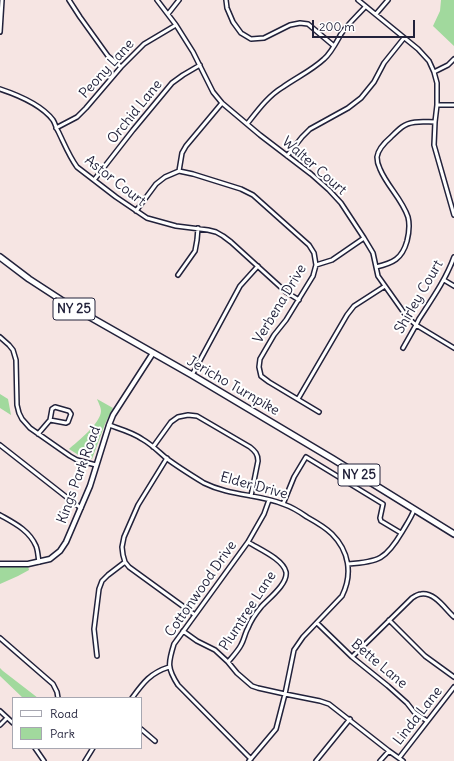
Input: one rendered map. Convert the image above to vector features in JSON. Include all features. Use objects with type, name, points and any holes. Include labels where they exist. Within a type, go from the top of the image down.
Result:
[{"type":"main road","name":"Jericho Turnpike","points":[[0,258],[54,297],[192,375],[333,459],[454,534]]},
{"type":"street","points":[[0,32],[2,0]]},
{"type":"street","points":[[69,0],[108,56],[121,67]]},
{"type":"street","name":"Walter Court","points":[[157,0],[176,25],[200,65],[213,92],[222,103],[329,190],[341,203],[364,238],[372,254],[378,276],[407,317],[416,325],[454,348]]},
{"type":"street","points":[[168,14],[179,0]]},
{"type":"street","points":[[226,0],[227,8],[233,22],[241,33],[251,39],[264,38],[290,25],[300,23],[308,24],[334,46]]},
{"type":"street","points":[[358,0],[418,49],[429,61],[434,72],[437,82],[434,145],[454,215]]},
{"type":"street","points":[[376,14],[388,0]]},
{"type":"street","points":[[247,124],[270,97],[282,87],[311,70],[325,58],[342,33],[365,7]]},
{"type":"street","name":"Peony Lane","points":[[56,128],[77,117],[121,67],[144,44],[176,25]]},
{"type":"street","points":[[287,156],[310,129],[348,108],[361,98],[374,82],[384,63],[404,38]]},
{"type":"street","points":[[434,72],[454,59]]},
{"type":"street","name":"Orchid Lane","points":[[94,180],[172,83],[200,65]]},
{"type":"street","name":"Astor Court","points":[[0,89],[16,94],[40,108],[54,121],[56,128],[77,167],[136,211],[146,218],[176,226],[212,231],[222,236],[286,292],[298,300]]},
{"type":"street","points":[[136,211],[156,184],[165,177],[179,171],[182,152],[222,103]]},
{"type":"street","points":[[437,105],[454,105]]},
{"type":"street","points":[[376,267],[389,264],[397,259],[406,245],[409,231],[408,217],[379,166],[377,158],[379,150],[402,126],[411,122],[435,122]]},
{"type":"street","name":"Verbena Drive","points":[[179,171],[217,181],[241,189],[253,195],[309,245],[314,253],[316,265],[313,276],[286,320],[274,335],[260,359],[259,367],[261,376],[319,412]]},
{"type":"street","points":[[178,275],[195,251],[198,228]]},
{"type":"street","points":[[316,265],[332,260],[364,238]]},
{"type":"street","name":"Shirley Court","points":[[403,348],[419,319],[444,280],[454,257]]},
{"type":"street","points":[[192,375],[240,286],[258,266]]},
{"type":"street","points":[[444,280],[454,286]]},
{"type":"street","points":[[298,399],[347,315],[354,306],[385,286]]},
{"type":"street","points":[[0,337],[13,350],[16,360],[17,405],[19,413],[26,425],[70,456],[77,460],[96,465]]},
{"type":"street","name":"Kings Park Road","points":[[0,564],[28,564],[50,559],[66,542],[82,508],[113,415],[153,353]]},
{"type":"street","points":[[38,434],[50,420],[52,409],[55,407],[69,411],[71,414],[68,422],[66,423],[50,420]]},
{"type":"street","points":[[153,447],[171,422],[178,417],[188,415],[198,416],[250,447],[258,455],[251,496]]},
{"type":"street","name":"Elder Drive","points":[[109,425],[142,439],[186,472],[205,483],[224,491],[283,504],[318,524],[332,534],[343,548],[348,564],[346,587],[342,596],[303,637],[294,650],[276,729],[250,760]]},
{"type":"street","points":[[0,445],[82,508]]},
{"type":"street","points":[[283,504],[294,477],[306,457],[383,504],[380,518],[381,521],[401,534]]},
{"type":"street","points":[[167,458],[138,505],[124,537],[122,547],[126,562],[134,571],[195,615]]},
{"type":"street","name":"Cottonwood Drive","points":[[169,667],[170,655],[174,644],[248,542],[264,514],[269,500]]},
{"type":"street","points":[[348,564],[370,561],[383,556],[394,545],[414,510]]},
{"type":"street","points":[[0,515],[20,526],[29,536],[36,546],[39,562]]},
{"type":"street","name":"Plumtree Lane","points":[[228,662],[242,644],[248,628],[254,618],[262,606],[276,592],[284,580],[286,573],[281,564],[273,556],[248,542]]},
{"type":"street","points":[[97,656],[94,629],[99,589],[102,581],[108,575],[126,562]]},
{"type":"street","points":[[352,658],[412,598],[420,594],[428,594],[437,599],[454,617]]},
{"type":"street","points":[[389,620],[425,656],[454,677]]},
{"type":"street","name":"Bette Lane","points":[[317,623],[352,658],[388,686],[407,703],[414,712],[427,721]]},
{"type":"street","points":[[183,631],[197,641],[215,650],[252,686],[330,704],[403,761]]},
{"type":"street","points":[[0,638],[52,684],[57,692],[58,697]]},
{"type":"street","points":[[133,697],[146,680],[158,671],[169,667],[172,676],[178,685],[250,760]]},
{"type":"street","name":"Linda Lane","points":[[399,758],[454,687]]},
{"type":"street","points":[[0,711],[12,722]]},
{"type":"street","points":[[0,725],[7,718]]},
{"type":"street","points":[[316,761],[350,720]]},
{"type":"street","points":[[142,731],[155,741]]},
{"type":"street","points":[[36,749],[44,761]]},
{"type":"street","points":[[85,761],[92,749]]},
{"type":"street","points":[[380,761],[389,751]]},
{"type":"green space","points":[[441,0],[454,0],[454,46],[433,26],[440,11]]},
{"type":"green space","points":[[0,394],[8,399],[11,415],[0,408]]},
{"type":"green space","points":[[97,399],[113,408],[105,424],[92,459],[80,456],[69,449],[88,432],[100,416],[101,411]]},
{"type":"green space","points":[[28,566],[29,570],[0,584],[0,567]]},
{"type":"green space","points":[[0,668],[37,697],[22,697],[0,676]]}]
